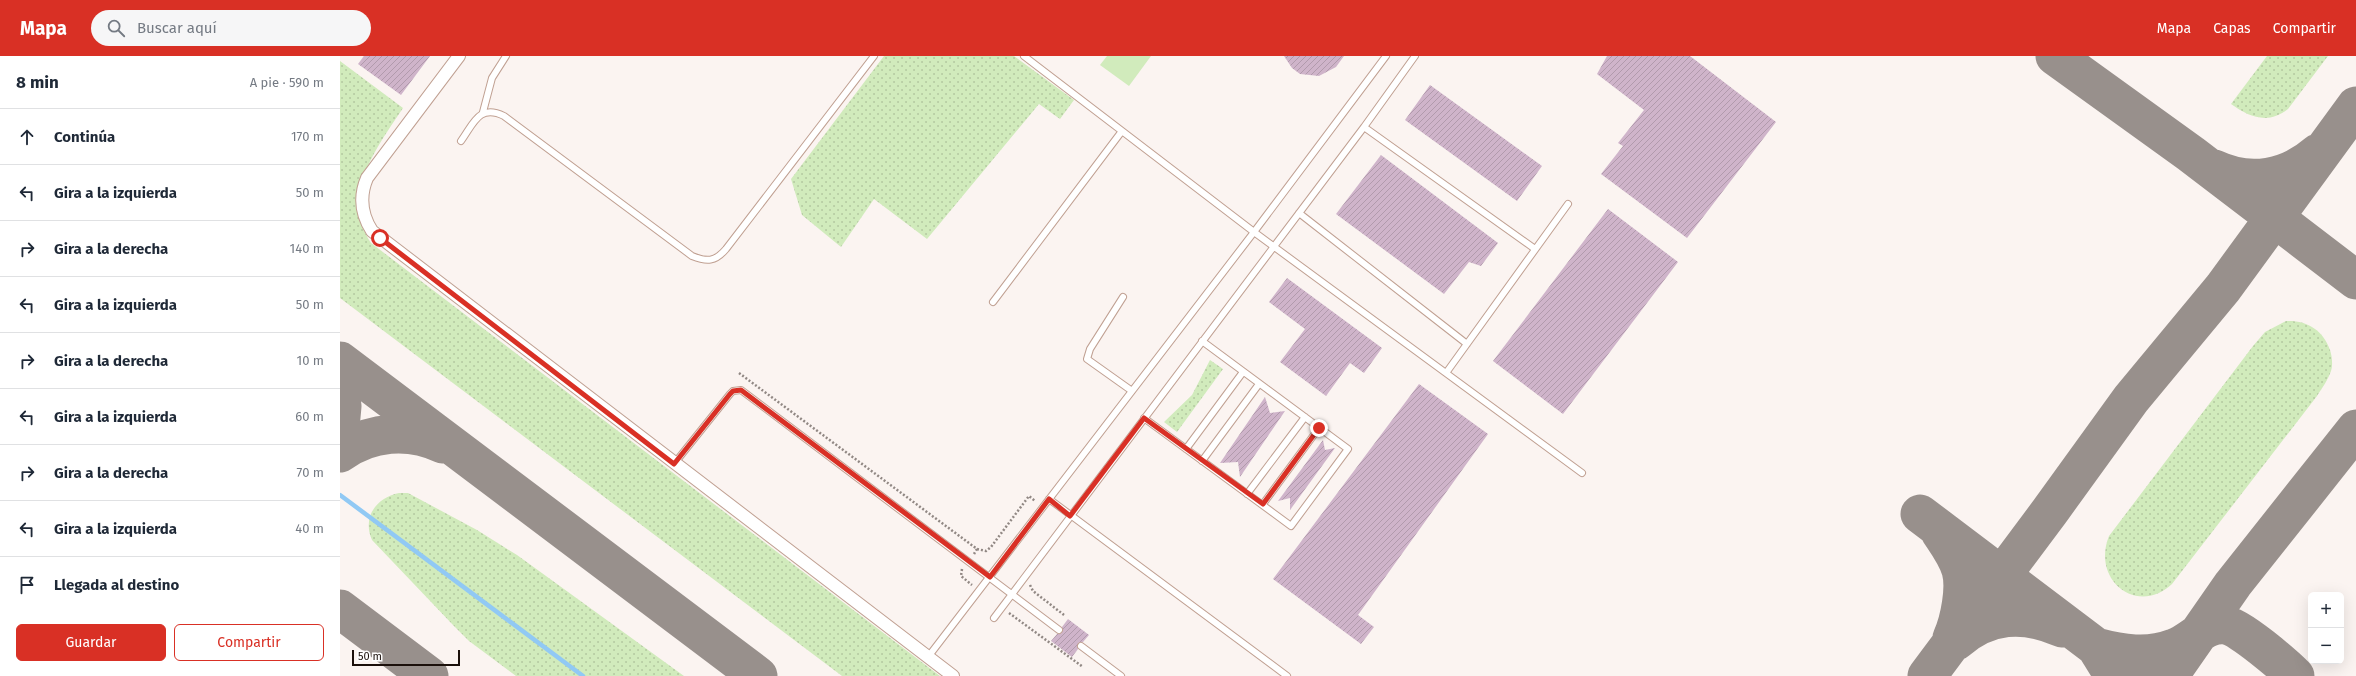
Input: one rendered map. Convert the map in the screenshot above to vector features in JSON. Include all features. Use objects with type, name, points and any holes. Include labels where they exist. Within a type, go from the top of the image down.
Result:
[{"type":"street","points":[[458,56],[367,178],[363,191],[362,206],[367,223],[380,238],[953,676]]},
{"type":"lane","points":[[461,141],[483,112],[492,78],[506,56]]},
{"type":"lane","points":[[483,112],[495,112],[504,116],[692,256],[708,261],[714,260],[726,249],[874,56]]},
{"type":"lane","points":[[1024,56],[1254,232],[1582,473]]},
{"type":"lane","points":[[928,657],[1254,232],[1386,56]]},
{"type":"lane","points":[[994,618],[1364,127],[1415,56]]},
{"type":"lane","points":[[1364,127],[1535,249]]},
{"type":"lane","points":[[993,302],[1122,131]]},
{"type":"lane","points":[[1446,373],[1568,204]]},
{"type":"lane","points":[[1299,213],[1468,344]]},
{"type":"lane","points":[[1123,297],[1090,349],[1087,359],[1132,392]]},
{"type":"lane","points":[[1144,418],[1247,494],[1263,504],[1290,526],[1348,449],[1202,341]]},
{"type":"lane","points":[[1186,449],[1244,372]]},
{"type":"lane","points":[[1202,461],[1260,384]]},
{"type":"lane","points":[[674,464],[730,394],[733,391],[741,390],[1059,630]]},
{"type":"lane","points":[[1247,494],[1305,417]]},
{"type":"lane","points":[[1263,504],[1319,428]]},
{"type":"lane","points":[[1049,499],[1287,676]]},
{"type":"lane","points":[[1081,646],[1121,676]]},
{"type":"green space","points":[[884,56],[1014,56],[1074,100],[1060,119],[1039,104],[927,239],[874,199],[841,247],[802,215],[791,179]]},
{"type":"green space","points":[[1107,56],[1151,56],[1129,86],[1100,65]]},
{"type":"green space","points":[[2267,56],[2328,56],[2288,109],[2281,114],[2266,118],[2252,116],[2231,104]]},
{"type":"green space","points":[[340,61],[403,108],[372,157],[360,191],[359,208],[362,225],[371,243],[940,676],[842,676],[340,298]]},
{"type":"green space","points":[[2286,321],[2307,324],[2319,332],[2327,343],[2330,350],[2332,366],[2325,384],[2172,584],[2159,593],[2145,596],[2132,595],[2121,589],[2112,579],[2106,567],[2105,552],[2109,536],[2253,346],[2265,332]]},
{"type":"green space","points":[[1210,360],[1223,369],[1177,432],[1164,422],[1192,395]]},
{"type":"green space","points":[[399,493],[408,493],[477,530],[517,555],[684,676],[516,676],[469,641],[372,540],[369,532],[369,524],[370,516],[373,510],[384,499]]},
{"type":"building","points":[[364,56],[430,56],[401,95],[358,64]]},
{"type":"building","points":[[1284,56],[1344,56],[1336,67],[1319,76],[1300,74],[1292,68]]},
{"type":"building","points":[[1607,56],[1690,56],[1776,122],[1687,238],[1601,174],[1623,146],[1618,143],[1644,110],[1597,74]]},
{"type":"building","points":[[1430,85],[1542,166],[1517,201],[1405,120]]},
{"type":"building","points":[[1381,155],[1498,243],[1481,266],[1469,262],[1444,294],[1336,214]]},
{"type":"building","points":[[1608,209],[1678,262],[1563,414],[1493,361]]},
{"type":"building","points":[[1287,278],[1382,348],[1364,373],[1350,363],[1326,396],[1280,362],[1305,329],[1269,302]]},
{"type":"building","points":[[1419,384],[1488,434],[1358,615],[1374,627],[1361,644],[1273,579]]},
{"type":"building","points":[[1265,397],[1270,413],[1285,411],[1240,477],[1238,462],[1220,463]]},
{"type":"building","points":[[1323,440],[1325,450],[1335,448],[1290,510],[1290,498],[1278,501]]},
{"type":"building","points":[[1068,619],[1089,635],[1083,642],[1078,643],[1078,649],[1072,657],[1051,641],[1057,634],[1062,633],[1062,627]]},
{"type":"waterway","points":[[340,495],[583,676]]},
{"type":"taxiway","points":[[2055,56],[2191,154],[2356,280]]},
{"type":"taxiway","points":[[1927,676],[2131,399],[2223,288],[2356,106]]},
{"type":"taxiway","points":[[2214,169],[2241,177],[2268,177],[2294,169],[2318,153]]},
{"type":"taxiway","points":[[340,361],[758,676]]},
{"type":"taxiway","points":[[340,396],[342,406],[340,428]]},
{"type":"taxiway","points":[[2169,676],[2233,584],[2356,429]]},
{"type":"taxiway","points":[[340,453],[364,440],[390,434],[417,436],[443,444]]},
{"type":"taxiway","points":[[1920,514],[2096,647],[2109,668]]},
{"type":"taxiway","points":[[1940,532],[1957,560],[1962,577],[1963,586],[1961,604],[1952,638]]},
{"type":"taxiway","points":[[340,609],[429,676]]},
{"type":"taxiway","points":[[1956,641],[1981,625],[1994,620],[2007,618],[2020,617],[2034,619],[2062,628]]},
{"type":"taxiway","points":[[2136,676],[2096,647],[2125,653],[2154,653],[2181,645],[2205,629],[2218,625],[2233,627],[2241,632],[2295,676]]},
{"type":"route","points":[[380,238],[674,464],[730,394],[733,391],[741,390],[990,577],[1049,499],[1070,516],[1144,418],[1247,494],[1263,504],[1319,428]]}]
